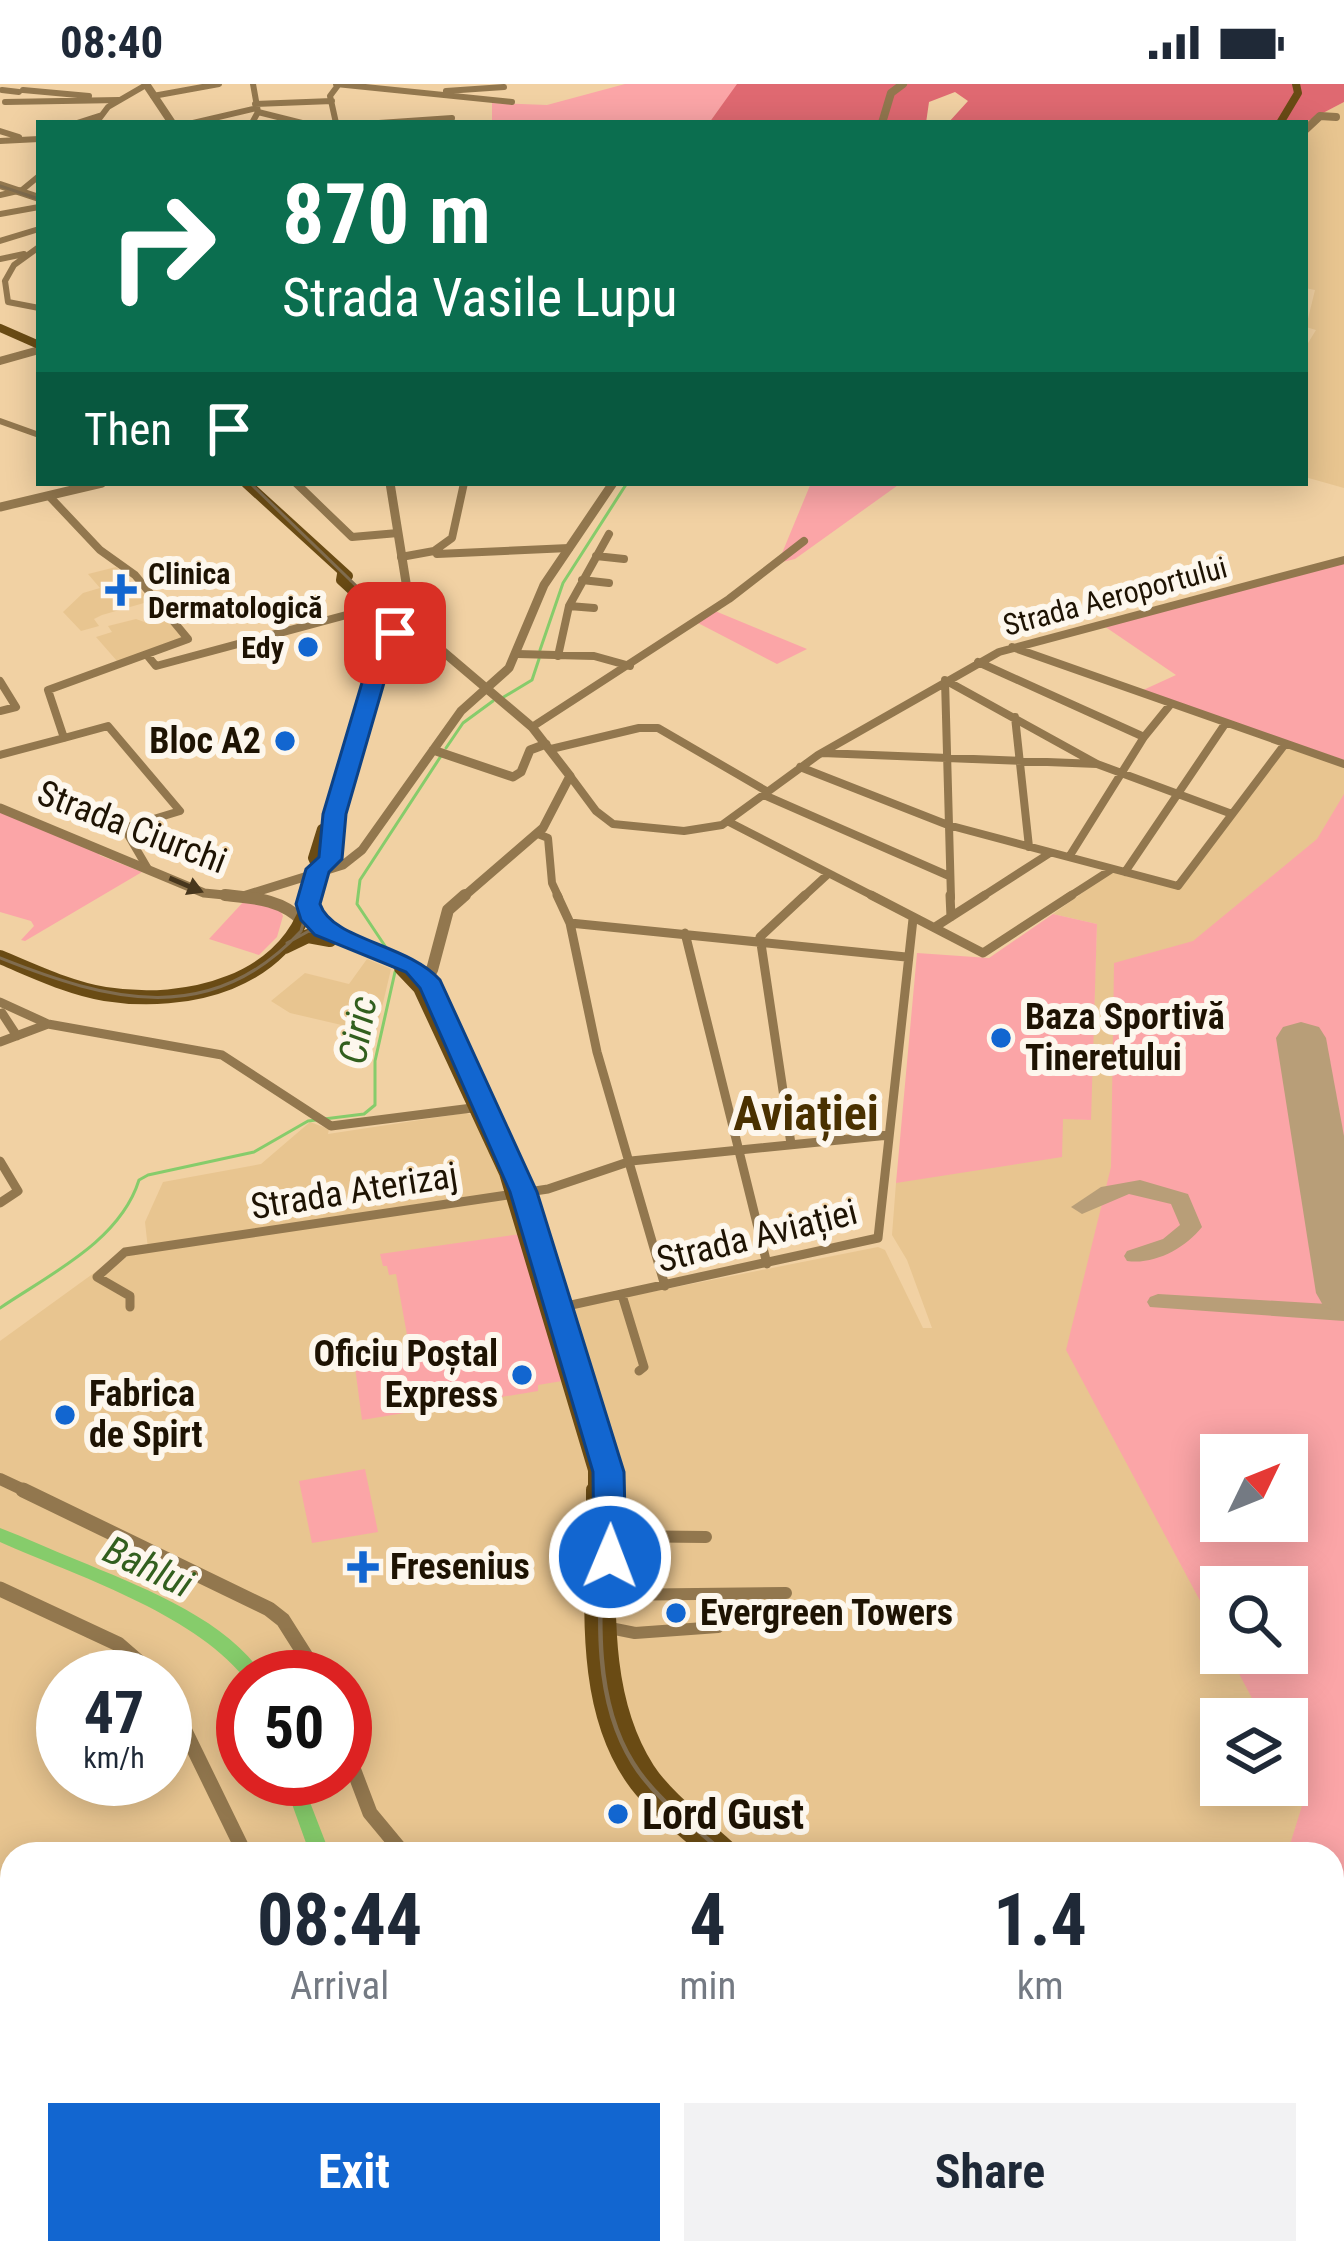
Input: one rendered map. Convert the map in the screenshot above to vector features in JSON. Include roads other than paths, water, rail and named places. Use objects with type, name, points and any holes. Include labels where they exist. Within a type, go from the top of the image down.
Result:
[{"type":"main road","points":[[1282,120],[1298,93],[1295,84]]},
{"type":"main road","points":[[0,328],[36,346]]},
{"type":"main road","points":[[251,486],[342,574],[341,580],[376,607],[383,624],[380,659],[331,825],[336,830],[330,859],[318,871],[306,910],[285,947]]},
{"type":"main road","points":[[306,910],[323,930],[404,966],[434,992],[518,1193],[608,1472],[600,1557],[614,1704],[632,1752],[669,1796],[719,1842]]},
{"type":"main road","points":[[0,957],[104,994],[151,995],[236,980],[302,938],[320,936],[404,966],[480,1107]]},
{"type":"main road","points":[[603,1596],[599,1692],[615,1748],[648,1795],[700,1842]]},
{"type":"street","points":[[1,91],[12,84]]},
{"type":"street","points":[[98,120],[146,84],[170,120]]},
{"type":"street","points":[[153,96],[219,84]]},
{"type":"street","points":[[253,120],[254,84]]},
{"type":"street","points":[[336,120],[331,93],[338,84],[396,87],[449,108],[503,86],[512,102],[393,120]]},
{"type":"street","points":[[449,108],[459,84]]},
{"type":"street","points":[[883,120],[891,93],[903,84]]},
{"type":"street","points":[[1,91],[119,100]]},
{"type":"street","points":[[5,102],[94,99]]},
{"type":"street","points":[[206,120],[256,108],[332,101]]},
{"type":"street","points":[[256,108],[293,120]]},
{"type":"street","points":[[86,120],[102,115]]},
{"type":"street","points":[[1308,127],[1320,116],[1336,117]]},
{"type":"street","points":[[0,131],[22,139]]},
{"type":"street","points":[[0,141],[36,139]]},
{"type":"street","points":[[0,195],[18,192],[36,178]]},
{"type":"street","points":[[0,185],[36,201]]},
{"type":"street","points":[[0,214],[36,203]]},
{"type":"street","points":[[0,241],[36,230]]},
{"type":"street","points":[[0,259],[36,249]]},
{"type":"street","points":[[26,254],[2,281],[8,302],[36,307]]},
{"type":"street","points":[[0,361],[36,349]]},
{"type":"street","points":[[0,422],[36,433]]},
{"type":"street","points":[[26,430],[36,425]]},
{"type":"street","points":[[0,507],[90,486]]},
{"type":"street","points":[[299,486],[352,536],[398,532]]},
{"type":"street","points":[[390,486],[413,626],[532,728],[605,819],[625,827],[699,830],[729,822],[913,919],[990,953],[1112,869]]},
{"type":"street","points":[[437,554],[457,534],[464,486]]},
{"type":"street","points":[[609,486],[539,595],[521,654],[598,656],[630,666]]},
{"type":"street","points":[[49,496],[100,550],[135,575],[188,635],[183,642],[48,690],[64,738]]},
{"type":"street","points":[[555,656],[569,606],[609,534]]},
{"type":"street","points":[[532,728],[748,585],[804,541]]},
{"type":"street","points":[[401,557],[569,548]]},
{"type":"street","points":[[596,556],[624,559]]},
{"type":"street","name":"Strada Aeroportului","points":[[729,822],[822,752],[1012,647],[1344,560]]},
{"type":"street","points":[[582,580],[609,583]]},
{"type":"street","points":[[569,606],[594,608]]},
{"type":"street","points":[[146,655],[156,666],[376,607]]},
{"type":"street","points":[[1012,647],[1344,764]]},
{"type":"street","name":"Strada Ciurchi","points":[[243,896],[355,858],[441,751],[461,711],[521,654]]},
{"type":"street","points":[[978,662],[1144,737]]},
{"type":"street","points":[[951,917],[945,680],[1097,764],[1232,814]]},
{"type":"street","points":[[0,682],[16,707],[0,711]]},
{"type":"street","points":[[1069,857],[1144,737],[1170,705]]},
{"type":"street","points":[[1016,718],[1029,847]]},
{"type":"street","points":[[1125,872],[1225,724]]},
{"type":"street","points":[[0,755],[107,726],[179,809],[124,828],[148,869]]},
{"type":"street","points":[[441,751],[513,777],[521,772],[530,750],[658,728],[766,793],[949,876]]},
{"type":"street","points":[[800,767],[948,825],[1178,886],[1285,744]]},
{"type":"street","points":[[822,752],[1097,764]]},
{"type":"street","points":[[434,992],[434,960],[448,910],[542,835],[570,776]]},
{"type":"street","points":[[559,801],[582,794]]},
{"type":"street","name":"Strada Ciurchi","points":[[0,808],[204,893],[306,910]]},
{"type":"street","points":[[542,835],[552,883],[571,922],[597,1052],[665,1286]]},
{"type":"street","points":[[935,927],[1050,853]]},
{"type":"street","points":[[760,942],[826,875]]},
{"type":"street","name":"Strada Aviației","points":[[553,1309],[878,1238],[913,919]]},
{"type":"street","points":[[571,922],[906,957]]},
{"type":"street","points":[[686,933],[767,1264]]},
{"type":"street","points":[[760,942],[791,1144]]},
{"type":"street","points":[[404,966],[425,968],[434,960]]},
{"type":"street","points":[[1,1009],[15,1009],[48,1024],[222,1055],[315,1118],[343,1127],[480,1107]]},
{"type":"street","points":[[1,1009],[17,1036]]},
{"type":"street","points":[[0,1042],[48,1024]]},
{"type":"street","name":"Strada Aterizaj","points":[[130,1306],[130,1296],[97,1277],[125,1252],[518,1193],[572,1183],[631,1161],[889,1135]]},
{"type":"street","points":[[0,1161],[18,1191],[0,1202]]},
{"type":"street","points":[[622,1295],[644,1367],[639,1371]]},
{"type":"street","points":[[0,1479],[269,1609],[283,1620],[302,1650]]},
{"type":"street","points":[[604,1535],[706,1537]]},
{"type":"street","points":[[0,1589],[125,1650]]},
{"type":"street","points":[[603,1596],[786,1593]]},
{"type":"street","points":[[609,1628],[634,1633],[718,1627]]},
{"type":"street","points":[[192,1746],[238,1842]]},
{"type":"street","points":[[367,1806],[394,1842]]},
{"type":"waterway","name":"Ciric","points":[[540,650],[563,583],[625,486]]},
{"type":"waterway","name":"Ciric","points":[[502,698],[532,680],[539,659]]},
{"type":"waterway","name":"Ciric","points":[[446,748],[463,723],[493,701]]},
{"type":"waterway","name":"Ciric","points":[[389,952],[357,904],[360,880],[441,756]]},
{"type":"waterway","name":"Ciric","points":[[0,1308],[100,1238],[130,1202],[139,1180],[148,1175],[254,1152],[308,1121],[364,1114],[375,1105],[375,1061],[395,972]]},
{"type":"waterway","name":"Bahlui","points":[[0,1535],[139,1595],[231,1650]]},
{"type":"waterway","name":"Bahlui","points":[[302,1806],[316,1842]]},
{"type":"tram line","points":[[0,186],[36,198]]},
{"type":"tram line","points":[[253,486],[378,607],[389,628],[301,931],[289,942]]},
{"type":"tram line","points":[[289,942],[309,931],[339,936],[390,957],[425,983],[513,1173],[601,1462],[606,1492]]},
{"type":"tram line","points":[[0,958],[80,986],[157,997],[195,994],[231,983],[267,962],[289,942]]},
{"type":"tram line","points":[[606,1492],[600,1630],[608,1700],[633,1763],[652,1788],[711,1842]]},
{"type":"place","name":"Clinica Dermatologică","points":[[121,590]]},
{"type":"place","name":"Edy","points":[[308,647]]},
{"type":"place","name":"Bloc A2","points":[[285,741]]},
{"type":"place","name":"Baza Sportivă Tineretului","points":[[1001,1038]]},
{"type":"place","name":"Oficiu Poștal Express","points":[[522,1375]]},
{"type":"place","name":"Fabrica de Spirt","points":[[65,1415]]},
{"type":"place","name":"Fresenius","points":[[363,1567]]},
{"type":"place","name":"Evergreen Towers","points":[[676,1613]]},
{"type":"place","name":"Lord Gust","points":[[618,1814]]},
{"type":"district","name":"Aviației","points":[[806,1113]]}]
